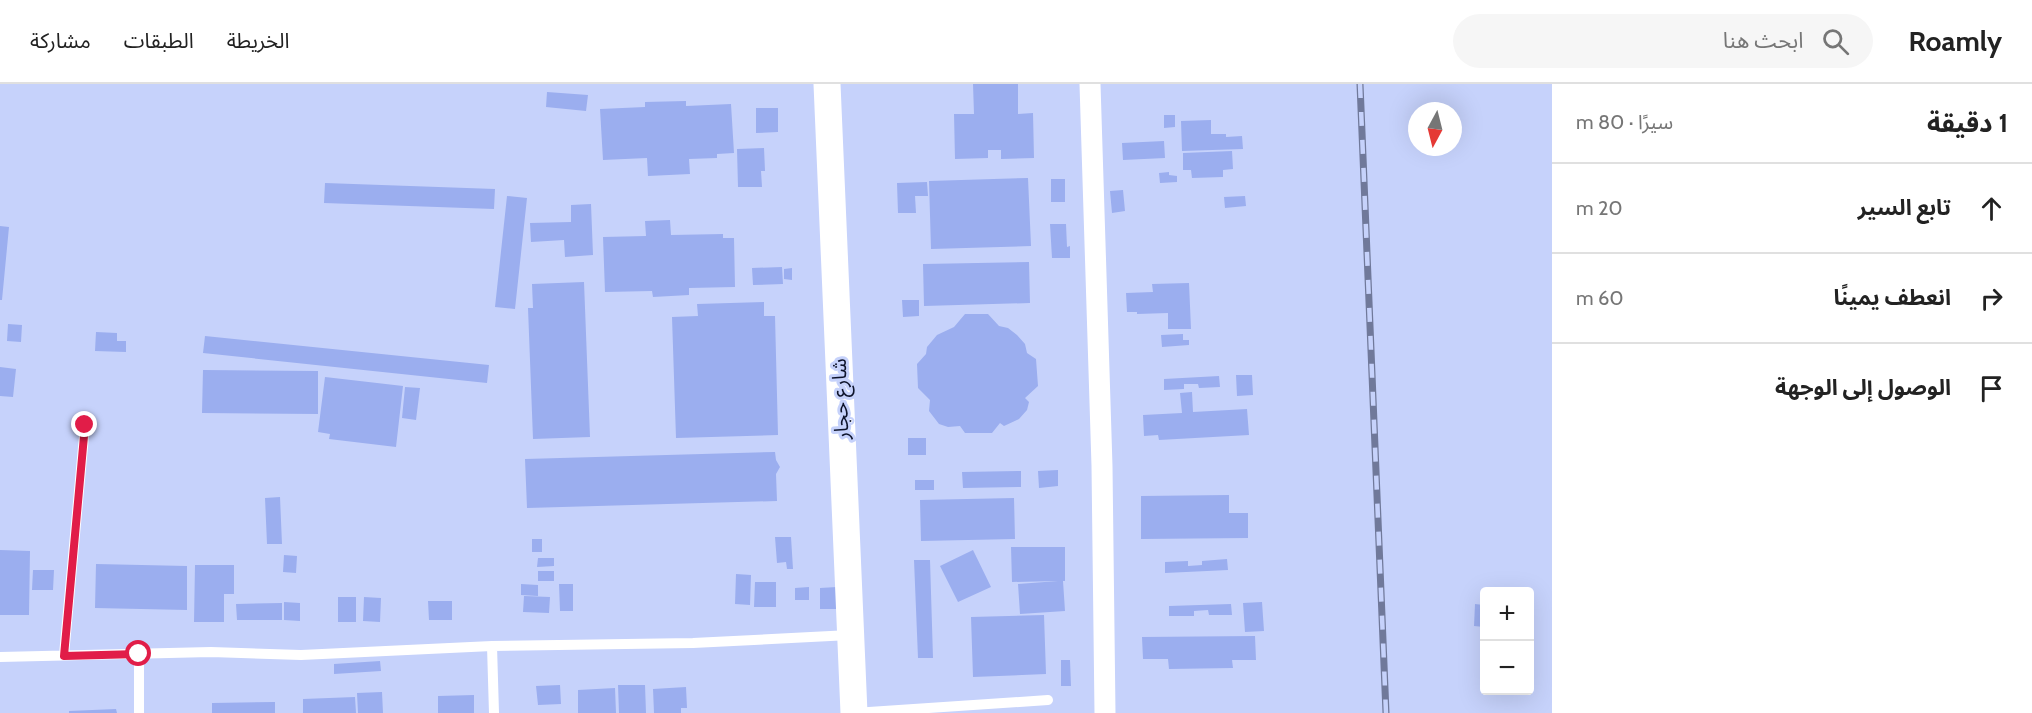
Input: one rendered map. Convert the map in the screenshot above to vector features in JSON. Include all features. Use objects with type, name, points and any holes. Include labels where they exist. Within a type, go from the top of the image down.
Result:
[{"type":"street","name":"شارع حجار","points":[[827,84],[854,713]]},
{"type":"street","points":[[1090,84],[1102,466],[1105,713]]},
{"type":"lane","points":[[64,656],[85,425]]},
{"type":"lane","points":[[0,657],[211,652],[301,655],[492,646],[693,643],[850,635]]},
{"type":"lane","points":[[492,646],[494,713]]},
{"type":"lane","points":[[139,654],[139,713]]},
{"type":"lane","points":[[854,713],[1048,700]]},
{"type":"building","points":[[973,84],[1018,84],[1018,114],[1033,113],[1034,158],[1001,159],[1001,150],[988,150],[988,158],[955,159],[954,114],[974,114]]},
{"type":"building","points":[[547,92],[588,95],[586,111],[546,107]]},
{"type":"building","points":[[686,101],[686,106],[731,104],[734,153],[717,154],[717,158],[689,159],[690,174],[648,176],[647,158],[603,160],[600,109],[645,107],[645,102]]},
{"type":"building","points":[[756,108],[778,108],[778,132],[756,133]]},
{"type":"building","points":[[1164,115],[1175,115],[1175,127],[1164,128]]},
{"type":"building","points":[[1211,120],[1211,134],[1226,134],[1226,137],[1242,136],[1243,149],[1182,151],[1181,121]]},
{"type":"building","points":[[1164,141],[1165,158],[1123,160],[1122,143]]},
{"type":"building","points":[[764,148],[765,171],[761,171],[762,187],[738,187],[737,149]]},
{"type":"building","points":[[1232,151],[1233,169],[1223,170],[1223,177],[1192,178],[1191,170],[1183,170],[1183,153]]},
{"type":"building","points":[[1169,172],[1169,175],[1177,176],[1177,182],[1160,183],[1159,173]]},
{"type":"building","points":[[1028,178],[1031,246],[931,249],[929,181]]},
{"type":"building","points":[[1051,179],[1065,179],[1065,202],[1051,202]]},
{"type":"building","points":[[927,182],[928,196],[915,196],[916,213],[898,213],[897,183]]},
{"type":"building","points":[[325,183],[495,189],[494,209],[324,203]]},
{"type":"building","points":[[1123,190],[1125,211],[1112,213],[1110,191]]},
{"type":"building","points":[[507,196],[527,198],[515,309],[495,307]]},
{"type":"building","points":[[1245,196],[1246,206],[1225,208],[1224,197]]},
{"type":"building","points":[[591,204],[593,255],[565,257],[564,240],[531,242],[530,223],[571,222],[571,205]]},
{"type":"building","points":[[670,220],[671,235],[723,234],[723,238],[734,238],[735,287],[689,288],[689,295],[653,297],[652,291],[605,292],[603,237],[646,236],[645,221]]},
{"type":"building","points":[[1050,224],[1066,224],[1070,258],[1052,258]]},
{"type":"building","points":[[0,226],[9,227],[2,300],[0,300]]},
{"type":"building","points":[[1029,262],[1030,303],[924,306],[923,264]]},
{"type":"building","points":[[782,267],[783,284],[753,285],[752,268]]},
{"type":"building","points":[[792,268],[792,280],[784,279],[784,269]]},
{"type":"building","points":[[584,282],[590,437],[533,439],[528,308],[533,308],[532,284]]},
{"type":"building","points":[[1189,283],[1191,329],[1168,329],[1168,313],[1127,312],[1126,293],[1153,292],[1152,284]]},
{"type":"building","points":[[902,300],[919,300],[919,316],[903,317]]},
{"type":"building","points":[[764,302],[764,316],[775,316],[778,435],[676,438],[672,317],[698,316],[697,304]]},
{"type":"building","points":[[965,314],[988,314],[999,326],[1008,328],[1017,335],[1025,344],[1027,353],[1036,359],[1038,386],[1025,398],[1029,402],[1027,410],[1019,419],[1004,426],[1000,423],[992,433],[965,433],[960,426],[948,427],[939,424],[929,411],[930,400],[918,388],[917,364],[926,354],[927,347],[937,335],[954,327]]},
{"type":"building","points":[[8,324],[22,325],[21,342],[7,341]]},
{"type":"building","points":[[96,332],[117,333],[117,341],[126,341],[126,352],[95,351]]},
{"type":"building","points":[[1183,334],[1183,340],[1189,340],[1189,345],[1162,347],[1161,335]]},
{"type":"building","points":[[205,336],[489,365],[487,383],[203,353]]},
{"type":"building","points":[[0,367],[16,369],[13,397],[0,396]]},
{"type":"building","points":[[203,370],[318,371],[318,414],[202,413]]},
{"type":"building","points":[[1236,375],[1252,375],[1253,395],[1237,396]]},
{"type":"building","points":[[1219,376],[1220,387],[1199,388],[1198,384],[1184,384],[1184,389],[1164,390],[1164,379]]},
{"type":"building","points":[[325,377],[403,386],[396,447],[329,439],[330,434],[318,432]]},
{"type":"building","points":[[405,387],[420,388],[416,420],[402,418]]},
{"type":"building","points":[[1192,392],[1193,412],[1247,409],[1249,435],[1159,440],[1158,435],[1144,436],[1143,415],[1182,413],[1180,393]]},
{"type":"building","points":[[908,438],[926,438],[926,455],[908,455]]},
{"type":"building","points":[[775,452],[780,467],[776,474],[777,501],[527,508],[525,459]]},
{"type":"building","points":[[1058,470],[1058,486],[1039,488],[1038,471]]},
{"type":"building","points":[[1021,471],[1021,487],[963,488],[962,472]]},
{"type":"building","points":[[915,480],[934,480],[934,490],[915,490]]},
{"type":"building","points":[[1229,495],[1229,513],[1248,513],[1248,538],[1141,539],[1141,496]]},
{"type":"building","points":[[280,497],[282,544],[267,544],[265,498]]},
{"type":"building","points":[[1014,498],[1015,539],[921,541],[920,500]]},
{"type":"building","points":[[775,537],[791,537],[793,569],[787,569],[786,562],[777,563]]},
{"type":"building","points":[[532,539],[542,539],[542,552],[532,552]]},
{"type":"building","points":[[1011,547],[1065,547],[1065,581],[1063,581],[1065,611],[1020,614],[1018,584],[1058,581],[1012,582]]},
{"type":"building","points":[[0,550],[30,551],[29,615],[0,615]]},
{"type":"building","points":[[973,550],[991,587],[958,602],[940,566]]},
{"type":"building","points":[[284,555],[297,556],[296,573],[283,572]]},
{"type":"building","points":[[538,558],[554,558],[554,566],[537,567]]},
{"type":"building","points":[[1227,559],[1228,570],[1165,573],[1165,562],[1188,561],[1188,566],[1202,565],[1202,561]]},
{"type":"building","points":[[914,560],[930,560],[933,658],[918,658]]},
{"type":"building","points":[[96,564],[187,566],[187,610],[95,608]]},
{"type":"building","points":[[195,565],[234,565],[234,594],[224,594],[224,622],[194,622]]},
{"type":"building","points":[[33,570],[54,570],[53,590],[32,590]]},
{"type":"building","points":[[538,571],[554,571],[554,581],[538,581]]},
{"type":"building","points":[[736,574],[751,575],[750,605],[735,604]]},
{"type":"building","points":[[755,582],[776,582],[776,607],[754,607]]},
{"type":"building","points":[[521,584],[538,585],[538,596],[521,595]]},
{"type":"building","points":[[559,584],[573,584],[573,611],[560,611]]},
{"type":"building","points":[[809,587],[809,600],[795,600],[795,588]]},
{"type":"building","points":[[837,587],[837,609],[820,609],[820,588]]},
{"type":"building","points":[[524,596],[550,597],[549,613],[523,612]]},
{"type":"building","points":[[338,597],[356,597],[356,622],[338,622]]},
{"type":"building","points":[[364,597],[381,598],[380,622],[363,621]]},
{"type":"building","points":[[428,601],[452,601],[452,620],[429,620]]},
{"type":"building","points":[[284,602],[300,603],[300,621],[284,620]]},
{"type":"building","points":[[1262,602],[1264,631],[1245,632],[1243,603]]},
{"type":"building","points":[[282,603],[282,620],[237,620],[236,604]]},
{"type":"building","points":[[1231,604],[1232,615],[1209,615],[1208,610],[1194,611],[1194,616],[1169,616],[1169,606]]},
{"type":"building","points":[[1475,604],[1480,605],[1480,627],[1474,626]]},
{"type":"building","points":[[1044,615],[1046,674],[973,677],[971,617]]},
{"type":"building","points":[[1255,636],[1256,660],[1232,660],[1233,668],[1169,669],[1168,659],[1143,659],[1142,637]]},
{"type":"building","points":[[1061,660],[1070,660],[1071,686],[1061,686]]},
{"type":"building","points":[[380,661],[381,671],[334,674],[334,664]]},
{"type":"building","points":[[560,685],[561,704],[538,705],[536,686]]},
{"type":"building","points":[[618,685],[645,685],[646,713],[619,713]]},
{"type":"building","points":[[686,687],[687,708],[681,708],[681,713],[654,713],[653,689]]},
{"type":"building","points":[[615,688],[616,713],[578,713],[578,690]]},
{"type":"building","points":[[382,692],[383,713],[358,713],[357,693]]},
{"type":"building","points":[[474,695],[474,713],[438,713],[438,696]]},
{"type":"building","points":[[355,697],[356,713],[303,713],[303,699]]},
{"type":"building","points":[[275,702],[275,713],[212,713],[212,703]]},
{"type":"building","points":[[116,709],[117,713],[69,713],[69,711]]},
{"type":"railway","points":[[1360,84],[1386,713]]},
{"type":"route","points":[[85,425],[64,656],[139,654]]}]
